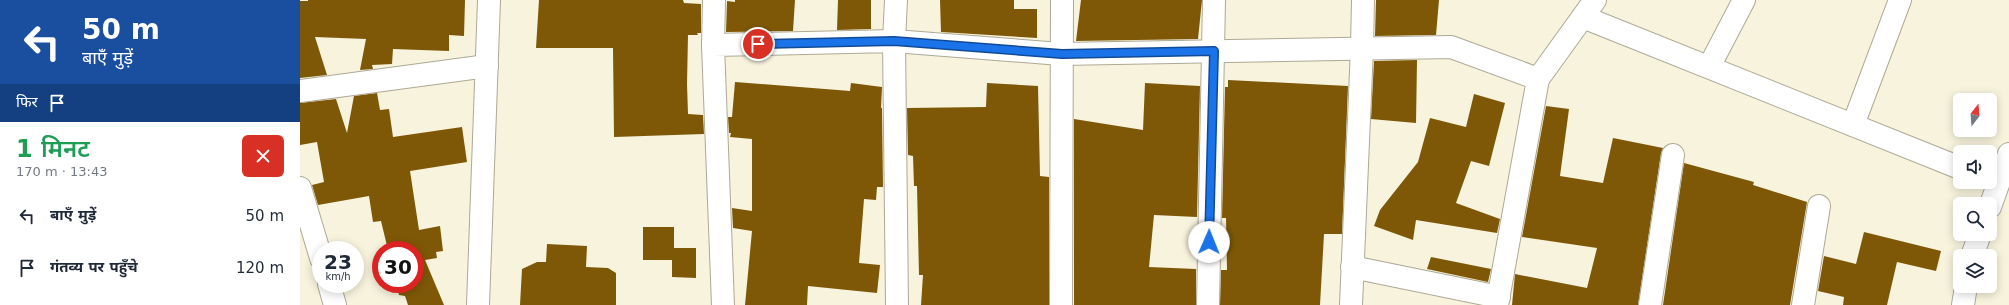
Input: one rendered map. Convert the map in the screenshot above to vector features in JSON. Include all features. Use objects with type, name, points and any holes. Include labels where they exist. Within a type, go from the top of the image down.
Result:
[{"type":"street","points":[[478,305],[489,0]]},
{"type":"street","points":[[714,0],[713,45],[723,305]]},
{"type":"street","points":[[896,0],[894,41],[897,305]]},
{"type":"street","points":[[1061,305],[1062,0]]},
{"type":"street","points":[[1208,305],[1214,0]]},
{"type":"street","points":[[1351,305],[1363,0]]},
{"type":"street","points":[[1709,67],[1744,0]]},
{"type":"street","points":[[1853,125],[1900,0]]},
{"type":"street","points":[[1352,267],[1498,301],[1538,80],[1589,8],[1709,67],[1953,165]]},
{"type":"street","points":[[713,45],[894,41],[1062,54],[1452,47],[1538,80]]},
{"type":"street","points":[[300,91],[486,66]]},
{"type":"street","points":[[1997,176],[2009,154]]},
{"type":"street","points":[[1650,305],[1673,155]]},
{"type":"street","points":[[300,188],[316,241]]},
{"type":"street","points":[[1803,305],[1819,206]]},
{"type":"street","points":[[332,293],[335,305]]},
{"type":"street","points":[[1963,305],[1965,293]]},
{"type":"building","points":[[465,0],[464,36],[449,35],[449,51],[393,49],[392,64],[372,65],[373,69],[360,70],[366,39],[315,37],[327,75],[300,78],[300,1]]},
{"type":"building","points":[[539,0],[683,0],[684,3],[701,4],[701,33],[697,33],[698,35],[688,35],[687,84],[688,114],[703,115],[704,134],[614,137],[613,48],[536,48]]},
{"type":"building","points":[[735,0],[795,0],[793,31],[726,32],[727,1],[735,2]]},
{"type":"building","points":[[838,0],[871,0],[871,29],[837,30]]},
{"type":"building","points":[[940,0],[1014,0],[1014,9],[1037,9],[1037,38],[941,32]]},
{"type":"building","points":[[1081,0],[1202,0],[1198,39],[1076,41]]},
{"type":"building","points":[[1376,0],[1439,0],[1436,35],[1375,36]]},
{"type":"building","points":[[1417,60],[1416,123],[1371,119],[1374,61]]},
{"type":"building","points":[[1228,80],[1348,86],[1342,234],[1324,234],[1320,305],[1220,305],[1221,270],[1227,270],[1226,218],[1222,218],[1225,87],[1228,87]]},
{"type":"building","points":[[735,82],[850,91],[851,83],[882,87],[881,108],[883,187],[877,187],[876,200],[864,199],[859,263],[880,265],[877,293],[808,286],[807,305],[745,305],[752,231],[733,228],[732,208],[752,211],[752,139],[730,137],[731,133],[729,133],[728,117],[732,117]]},
{"type":"building","points":[[987,83],[1038,86],[1040,176],[1049,177],[1049,305],[921,305],[923,275],[919,275],[917,186],[914,186],[913,156],[908,155],[907,108],[986,107]]},
{"type":"building","points":[[1145,83],[1200,86],[1197,217],[1154,215],[1149,267],[1196,269],[1196,305],[1074,305],[1074,119],[1143,130]]},
{"type":"building","points":[[377,93],[380,110],[389,109],[393,137],[462,127],[467,162],[410,171],[419,230],[440,226],[443,251],[436,252],[437,258],[425,260],[444,305],[408,305],[405,296],[399,295],[398,293],[424,293],[424,241],[386,241],[381,221],[373,222],[369,196],[318,205],[312,185],[324,182],[317,142],[300,145],[300,103],[336,99],[347,133],[354,96]]},
{"type":"building","points":[[1474,94],[1505,103],[1489,166],[1471,161],[1456,203],[1500,219],[1497,233],[1416,220],[1413,240],[1374,226],[1380,210],[1418,162],[1430,118],[1466,127]]},
{"type":"building","points":[[1546,106],[1569,109],[1560,176],[1603,183],[1613,138],[1663,148],[1638,305],[1512,305],[1515,274],[1587,288],[1597,248],[1522,237]]},
{"type":"building","points":[[1684,163],[1754,182],[1753,185],[1807,202],[1790,305],[1663,305]]},
{"type":"building","points":[[643,227],[674,227],[674,248],[696,248],[696,278],[672,277],[672,260],[643,260]]},
{"type":"building","points":[[1864,232],[1941,251],[1936,271],[1897,262],[1887,305],[1843,305],[1844,297],[1818,291],[1824,256],[1856,264]]},
{"type":"building","points":[[547,244],[587,246],[586,267],[608,268],[616,273],[616,305],[520,305],[522,269],[537,262],[546,262]]},
{"type":"building","points":[[1431,257],[1491,269],[1488,282],[1427,269]]},
{"type":"route","points":[[758,44],[894,41],[1062,54],[1214,51],[1209,242]]}]
